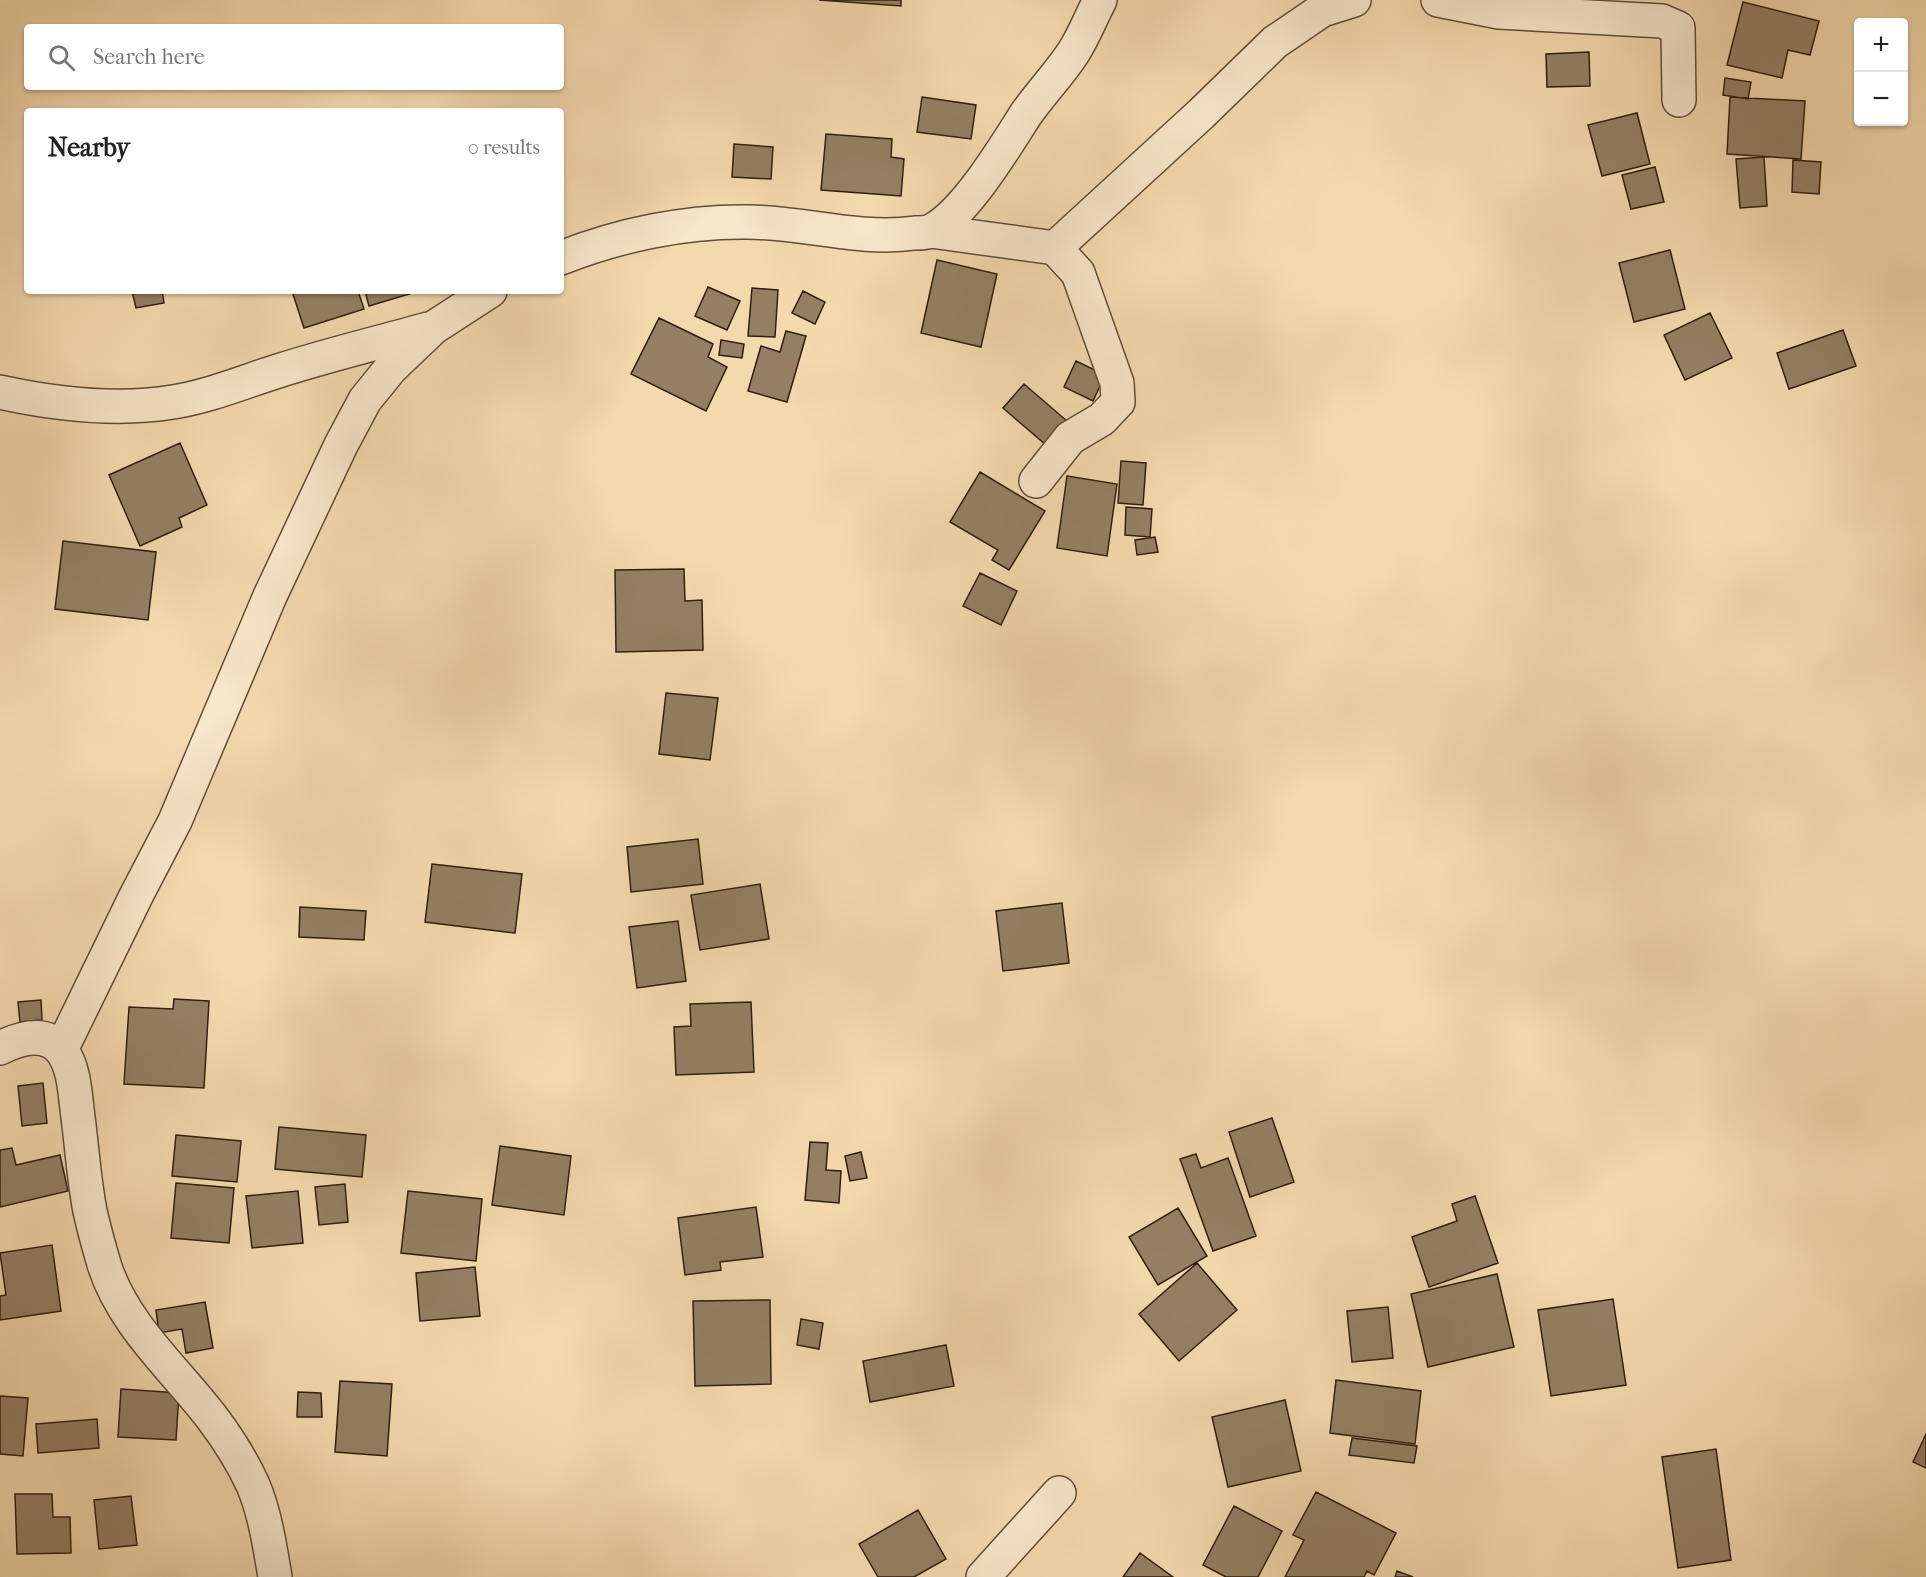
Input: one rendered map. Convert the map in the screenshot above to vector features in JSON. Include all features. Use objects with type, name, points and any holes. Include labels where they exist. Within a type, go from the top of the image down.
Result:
[{"type":"street","points":[[931,231],[954,215],[994,162],[1073,52],[1100,0]]},
{"type":"street","points":[[1054,248],[1201,114],[1275,42],[1322,10],[1354,0]]},
{"type":"street","points":[[1437,0],[1499,12],[1662,21],[1678,28],[1679,100]]},
{"type":"street","points":[[564,257],[595,245],[635,235],[711,224],[747,222],[787,224],[867,235],[902,235],[931,231],[1054,248],[1078,273],[1118,383],[1118,402],[1102,419],[1070,438],[1036,481]]},
{"type":"street","points":[[61,1050],[175,821],[270,596],[340,445],[365,400],[391,368],[433,328],[485,294]]},
{"type":"street","points":[[0,392],[24,398],[111,406],[172,402],[220,392],[278,371],[433,328]]},
{"type":"street","points":[[0,1048],[32,1037],[43,1038],[61,1050],[67,1060],[74,1082],[90,1210],[105,1266],[124,1309],[212,1418],[235,1451],[253,1486],[268,1536],[275,1577]]},
{"type":"street","points":[[983,1577],[1059,1493]]},
{"type":"building","points":[[819,0],[901,0],[901,6]]},
{"type":"building","points":[[1743,2],[1819,21],[1810,55],[1788,50],[1782,78],[1727,65]]},
{"type":"building","points":[[1589,52],[1590,86],[1547,87],[1546,54]]},
{"type":"building","points":[[1725,78],[1751,82],[1748,99],[1723,95]]},
{"type":"building","points":[[922,97],[976,105],[971,139],[917,132]]},
{"type":"building","points":[[1730,97],[1805,101],[1801,159],[1727,154]]},
{"type":"building","points":[[1637,113],[1650,164],[1602,176],[1588,125]]},
{"type":"building","points":[[826,134],[892,139],[891,157],[904,159],[901,196],[821,190]]},
{"type":"building","points":[[734,144],[773,147],[771,179],[732,177]]},
{"type":"building","points":[[1764,157],[1767,206],[1740,208],[1736,159]]},
{"type":"building","points":[[1793,160],[1821,162],[1819,194],[1792,192]]},
{"type":"building","points":[[1655,167],[1664,202],[1631,209],[1622,175]]},
{"type":"building","points":[[1670,250],[1685,309],[1634,322],[1619,263]]},
{"type":"building","points":[[937,260],[997,274],[981,347],[921,333]]},
{"type":"building","points":[[708,287],[740,301],[727,330],[695,316]]},
{"type":"building","points":[[752,288],[778,290],[775,337],[748,336]]},
{"type":"building","points":[[803,291],[825,302],[815,324],[792,313]]},
{"type":"building","points":[[133,294],[162,294],[164,303],[136,308]]},
{"type":"building","points":[[293,294],[359,294],[364,309],[304,328]]},
{"type":"building","points":[[366,294],[409,294],[369,306]]},
{"type":"building","points":[[1710,313],[1732,358],[1685,380],[1664,335]]},
{"type":"building","points":[[659,318],[713,344],[708,357],[727,367],[706,411],[631,374]]},
{"type":"building","points":[[1843,330],[1856,366],[1789,389],[1777,353]]},
{"type":"building","points":[[786,331],[806,336],[787,402],[748,391],[761,346],[780,352]]},
{"type":"building","points":[[721,340],[744,344],[742,358],[719,355]]},
{"type":"building","points":[[1076,361],[1105,375],[1093,401],[1064,387]]},
{"type":"building","points":[[1024,384],[1067,421],[1046,445],[1003,408]]},
{"type":"building","points":[[180,443],[207,505],[179,518],[182,527],[140,546],[109,475]]},
{"type":"building","points":[[1121,461],[1146,463],[1143,505],[1118,503]]},
{"type":"building","points":[[980,472],[1045,511],[1009,570],[992,560],[998,550],[950,522]]},
{"type":"building","points":[[1067,476],[1117,484],[1107,556],[1057,548]]},
{"type":"building","points":[[1126,507],[1152,509],[1150,537],[1125,535]]},
{"type":"building","points":[[1155,537],[1158,552],[1137,555],[1135,540]]},
{"type":"building","points":[[63,541],[156,552],[148,620],[55,609]]},
{"type":"building","points":[[684,569],[685,601],[702,600],[703,650],[616,652],[615,570]]},
{"type":"building","points":[[980,573],[1017,591],[1001,625],[963,606]]},
{"type":"building","points":[[666,693],[718,698],[710,760],[659,754]]},
{"type":"building","points":[[698,839],[703,884],[631,892],[627,847]]},
{"type":"building","points":[[432,864],[522,874],[515,933],[425,922]]},
{"type":"building","points":[[760,884],[769,939],[700,950],[691,895]]},
{"type":"building","points":[[1062,903],[1069,963],[1003,971],[996,911]]},
{"type":"building","points":[[300,907],[366,911],[364,940],[299,937]]},
{"type":"building","points":[[678,921],[686,981],[637,988],[629,927]]},
{"type":"building","points":[[174,999],[209,1001],[204,1088],[124,1084],[129,1007],[173,1009]]},
{"type":"building","points":[[41,1000],[42,1020],[20,1022],[18,1002]]},
{"type":"building","points":[[751,1002],[754,1072],[676,1075],[674,1027],[691,1026],[690,1004]]},
{"type":"building","points":[[43,1083],[47,1123],[22,1126],[18,1086]]},
{"type":"building","points":[[1272,1118],[1294,1182],[1250,1197],[1229,1132]]},
{"type":"building","points":[[279,1127],[366,1135],[362,1177],[275,1169]]},
{"type":"building","points":[[176,1135],[241,1141],[237,1182],[172,1176]]},
{"type":"building","points":[[810,1142],[828,1143],[826,1170],[841,1171],[839,1203],[805,1200]]},
{"type":"building","points":[[500,1146],[571,1156],[564,1215],[492,1205]]},
{"type":"building","points":[[12,1148],[16,1165],[60,1155],[68,1191],[0,1207],[0,1150]]},
{"type":"building","points":[[861,1152],[867,1178],[850,1181],[845,1156]]},
{"type":"building","points":[[1196,1154],[1201,1168],[1228,1158],[1256,1236],[1213,1251],[1180,1159]]},
{"type":"building","points":[[176,1183],[234,1188],[229,1243],[171,1238]]},
{"type":"building","points":[[345,1184],[348,1222],[319,1225],[315,1187]]},
{"type":"building","points":[[298,1191],[303,1243],[252,1248],[246,1196]]},
{"type":"building","points":[[408,1191],[482,1199],[476,1261],[401,1253]]},
{"type":"building","points":[[1475,1196],[1498,1263],[1429,1287],[1412,1237],[1457,1221],[1452,1204]]},
{"type":"building","points":[[756,1207],[763,1257],[720,1262],[721,1270],[685,1275],[678,1218]]},
{"type":"building","points":[[1178,1208],[1207,1256],[1158,1285],[1129,1237]]},
{"type":"building","points":[[52,1245],[61,1311],[0,1320],[0,1296],[6,1295],[0,1253]]},
{"type":"building","points":[[1197,1263],[1237,1310],[1179,1361],[1139,1314]]},
{"type":"building","points":[[475,1267],[480,1316],[420,1321],[416,1273]]},
{"type":"building","points":[[1497,1274],[1514,1347],[1428,1367],[1411,1294]]},
{"type":"building","points":[[1613,1299],[1626,1385],[1551,1396],[1538,1310]]},
{"type":"building","points":[[770,1300],[771,1384],[695,1386],[693,1301]]},
{"type":"building","points":[[205,1302],[213,1348],[186,1353],[182,1329],[159,1333],[156,1310]]},
{"type":"building","points":[[1388,1307],[1393,1358],[1352,1362],[1347,1311]]},
{"type":"building","points":[[801,1319],[823,1323],[819,1349],[797,1345]]},
{"type":"building","points":[[946,1345],[954,1386],[870,1402],[863,1361]]},
{"type":"building","points":[[1336,1380],[1421,1391],[1415,1444],[1330,1433]]},
{"type":"building","points":[[340,1381],[392,1384],[387,1456],[335,1452]]},
{"type":"building","points":[[121,1389],[179,1393],[176,1440],[118,1437]]},
{"type":"building","points":[[298,1392],[321,1393],[322,1417],[297,1417]]},
{"type":"building","points":[[0,1396],[28,1398],[23,1456],[0,1454]]},
{"type":"building","points":[[1285,1400],[1301,1471],[1228,1487],[1212,1417]]},
{"type":"building","points":[[97,1419],[99,1448],[38,1453],[36,1424]]},
{"type":"building","points":[[1926,1434],[1926,1468],[1913,1462]]},
{"type":"building","points":[[1352,1438],[1417,1446],[1414,1463],[1349,1455]]},
{"type":"building","points":[[1716,1449],[1731,1560],[1678,1568],[1662,1457]]},
{"type":"building","points":[[1316,1492],[1396,1533],[1374,1575],[1367,1571],[1364,1577],[1285,1577],[1304,1540],[1293,1535]]},
{"type":"building","points":[[15,1494],[52,1494],[53,1517],[70,1517],[71,1553],[17,1554]]},
{"type":"building","points":[[131,1496],[137,1545],[99,1549],[94,1500]]},
{"type":"building","points":[[1234,1506],[1282,1531],[1258,1577],[1226,1577],[1203,1565]]},
{"type":"building","points":[[918,1510],[946,1559],[914,1577],[878,1577],[859,1544]]},
{"type":"building","points":[[1140,1553],[1173,1577],[1123,1577]]},
{"type":"building","points":[[1397,1571],[1413,1577],[1395,1577]]}]
